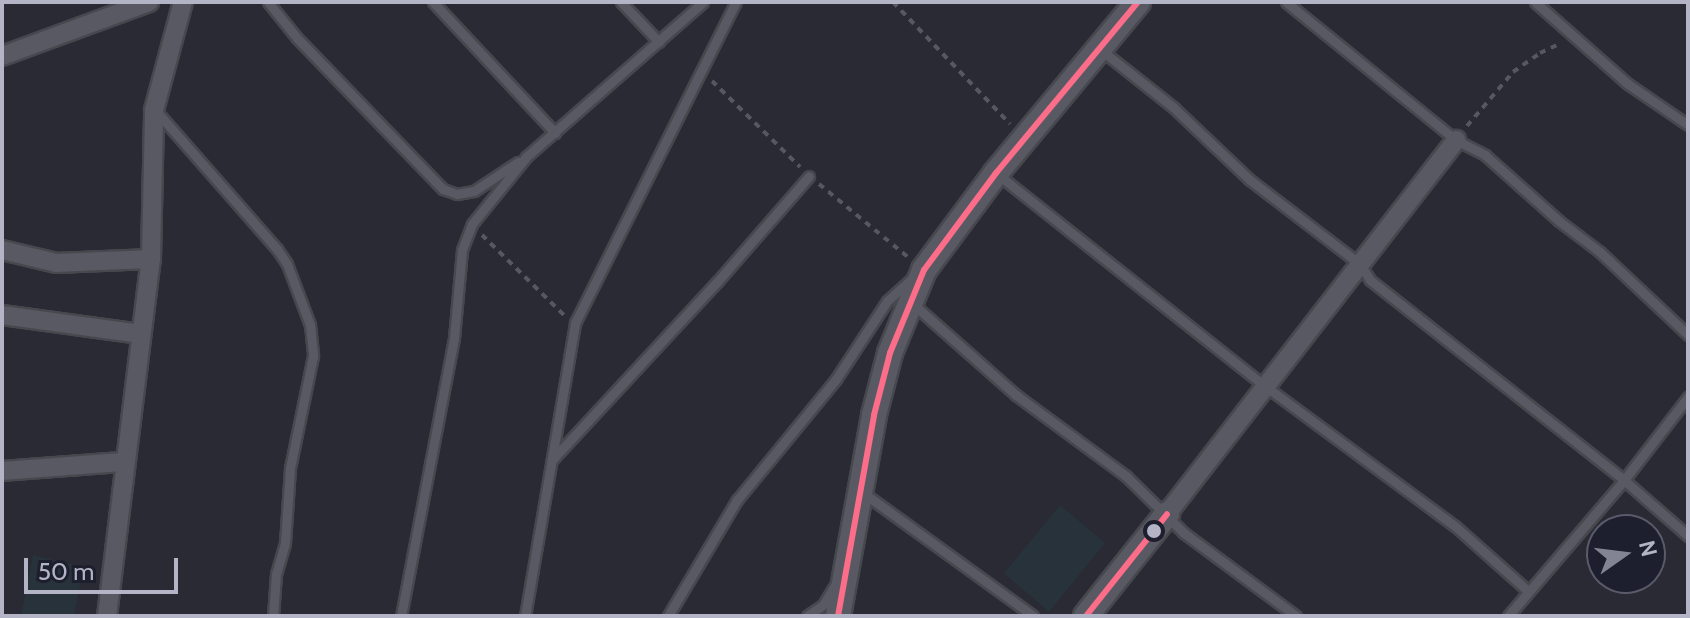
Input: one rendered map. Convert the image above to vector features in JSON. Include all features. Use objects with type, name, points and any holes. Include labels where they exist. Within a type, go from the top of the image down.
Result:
[{"type":"street","points":[[2,56],[149,2]]},
{"type":"street","points":[[107,616],[123,462],[151,259],[154,110],[183,2]]},
{"type":"street","points":[[838,616],[874,415],[890,353],[924,270],[996,173],[1138,2]]},
{"type":"street","points":[[1086,616],[1456,140]]},
{"type":"street","points":[[2,250],[56,263],[151,259]]},
{"type":"street","points":[[2,315],[141,334]]},
{"type":"street","points":[[2,471],[123,462]]},
{"type":"lane","points":[[268,2],[297,38],[443,189],[457,194],[474,191],[526,157],[703,2]]},
{"type":"lane","points":[[433,2],[555,133]]},
{"type":"lane","points":[[621,2],[659,42]]},
{"type":"lane","points":[[525,616],[575,323],[736,2]]},
{"type":"lane","points":[[1286,2],[1456,140],[1485,155],[1559,221],[1610,261],[1688,335]]},
{"type":"lane","points":[[1535,2],[1628,84],[1688,125]]},
{"type":"lane","points":[[1101,50],[1173,107],[1250,180],[1360,264],[1370,280],[1624,480],[1688,536]]},
{"type":"lane","points":[[154,110],[277,249],[287,264],[310,325],[313,356],[290,468],[285,543],[276,574],[273,616]]},
{"type":"lane","points":[[401,616],[454,338],[462,250],[472,224],[526,157]]},
{"type":"lane","points":[[996,173],[1265,386],[1455,526],[1528,591]]},
{"type":"lane","points":[[552,460],[717,282],[809,176]]},
{"type":"lane","points":[[668,616],[737,500],[836,379],[887,301],[900,286],[924,270]]},
{"type":"lane","points":[[910,300],[1016,395],[1126,476],[1184,533],[1296,616]]},
{"type":"lane","points":[[1508,616],[1624,480],[1688,397]]},
{"type":"lane","points":[[862,492],[1033,616]]},
{"type":"lane","points":[[807,616],[823,605],[848,563]]},
{"type":"path","points":[[893,2],[964,80],[1025,139]]},
{"type":"path","points":[[1456,140],[1513,72],[1540,53],[1574,37]]},
{"type":"path","points":[[472,224],[553,306],[575,323]]},
{"type":"shaded area","points":[[1060,505],[1105,543],[1049,612],[1004,573]]},
{"type":"shaded area","points":[[33,555],[84,567],[74,616],[21,616]]},
{"type":"transit line","points":[[838,616],[874,415],[890,353],[924,270],[996,173],[1138,2]]},
{"type":"transit line","points":[[1086,616],[1167,514]]}]
